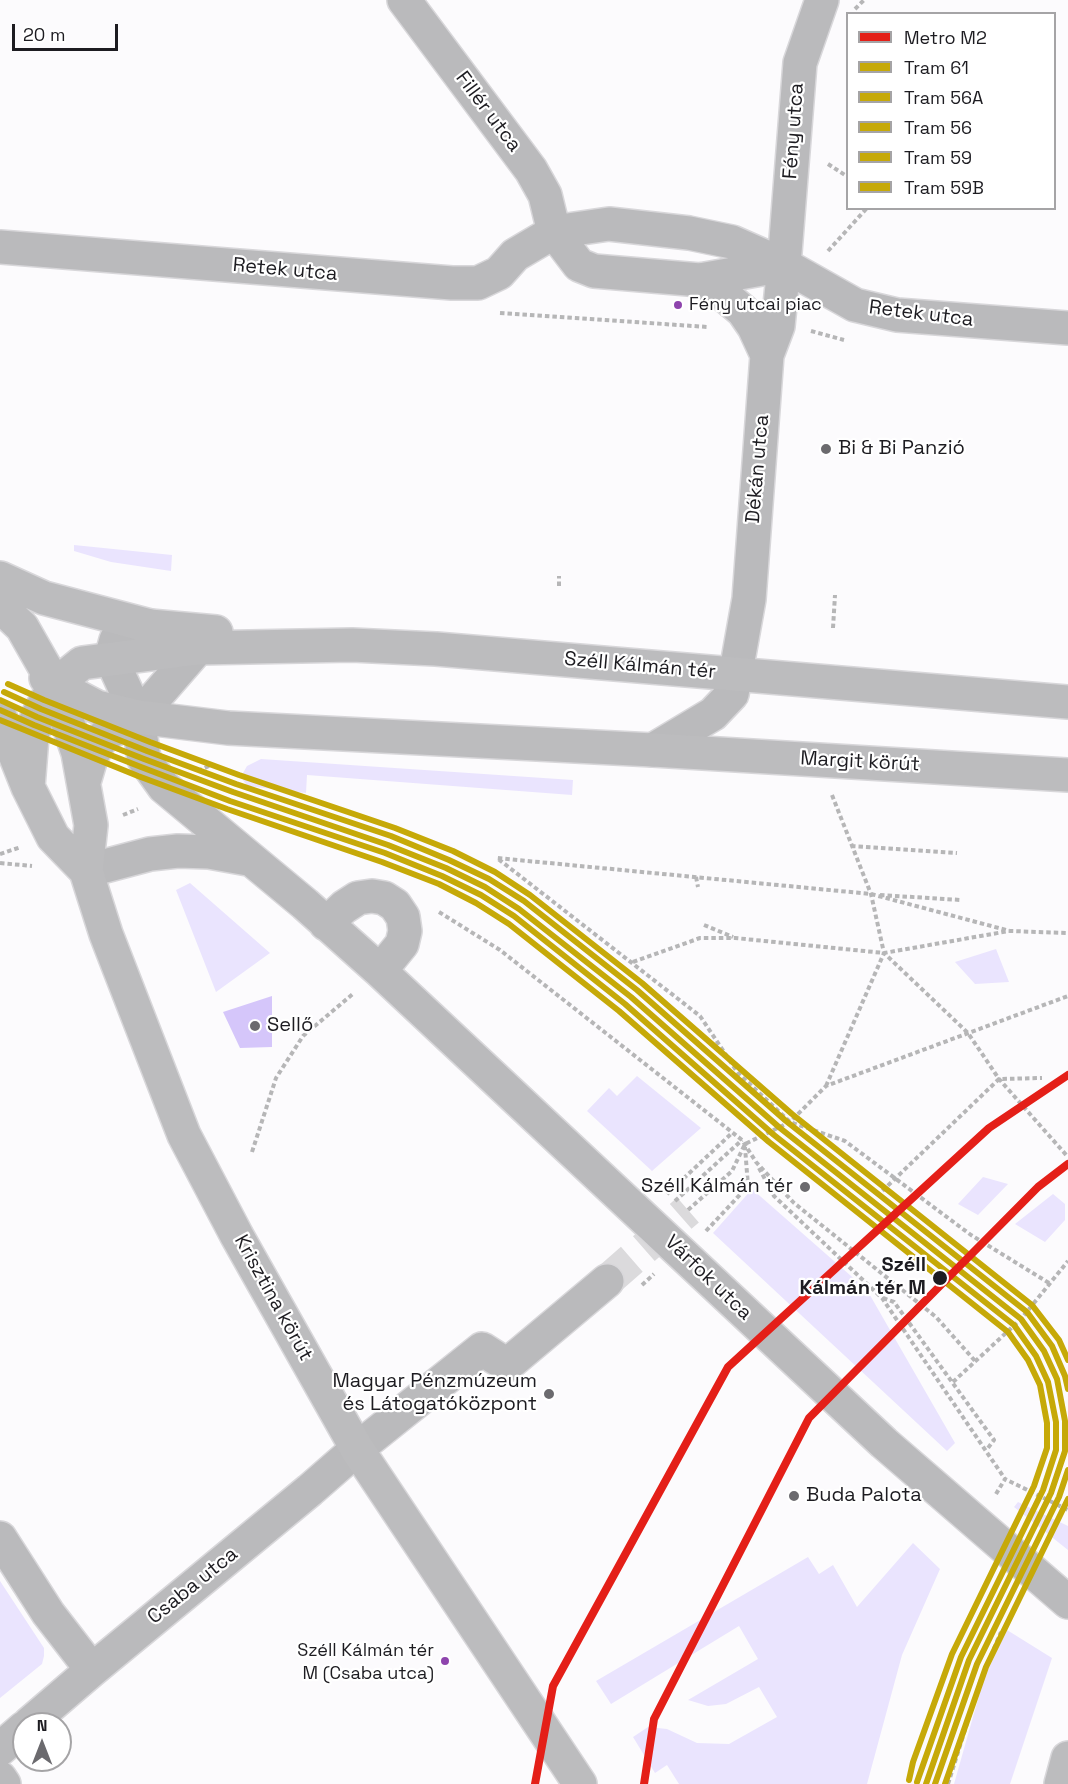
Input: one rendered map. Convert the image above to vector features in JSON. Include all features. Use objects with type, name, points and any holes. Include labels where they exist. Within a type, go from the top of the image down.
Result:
[{"type":"main road","points":[[0,578],[44,598],[150,626],[352,645]]},
{"type":"main road","points":[[0,606],[22,627],[55,685],[78,753],[84,782]]},
{"type":"main road","points":[[0,637],[55,685],[97,707],[138,717],[228,728],[653,750]]},
{"type":"main road","name":"Széll Kálmán tér","points":[[28,787],[32,736],[37,717],[55,685],[82,663],[111,658],[198,648],[352,645],[436,649],[735,674]]},
{"type":"main road","points":[[735,674],[1068,702]]},
{"type":"main road","points":[[0,717],[28,787]]},
{"type":"main road","points":[[84,782],[91,758],[99,742],[106,734],[138,717]]},
{"type":"main road","name":"Margit körút","points":[[653,750],[1068,775]]},
{"type":"main road","name":"Krisztina körút","points":[[84,782],[91,825],[86,871],[106,934],[184,1135],[237,1236],[357,1449],[579,1784]]},
{"type":"main road","name":"Krisztina körút","points":[[28,787],[53,837],[86,871]]},
{"type":"main road","points":[[1061,1784],[1068,1758]]},
{"type":"street","name":"Fillér utca","points":[[404,0],[531,170],[545,195],[554,232]]},
{"type":"street","name":"Fény utca","points":[[784,265],[800,63],[822,0]]},
{"type":"street","name":"Retek utca","points":[[0,247],[452,283],[478,283],[499,273],[515,255],[554,232],[609,224],[689,233],[732,242],[784,265],[855,305],[897,315],[1068,328]]},
{"type":"street","points":[[554,232],[579,265],[594,271],[700,280],[784,265]]},
{"type":"street","name":"Dékán utca","points":[[735,674],[749,599],[767,355],[778,326],[784,265]]},
{"type":"street","points":[[700,280],[724,295],[743,311],[754,327],[767,355]]},
{"type":"street","points":[[150,626],[116,640],[111,658],[138,717],[198,648]]},
{"type":"street","name":"Széll Kálmán tér","points":[[653,750],[723,706],[732,694],[735,674]]},
{"type":"street","name":"Várfok utca","points":[[138,717],[144,759],[164,787],[380,972],[884,1443],[1068,1602]]},
{"type":"street","points":[[86,871],[150,854],[178,851],[209,852],[250,859]]},
{"type":"street","points":[[326,924],[344,907],[358,898],[372,896],[384,898],[395,905],[403,917],[404,938],[396,954],[380,972]]},
{"type":"street","name":"Csaba utca","points":[[43,1712],[357,1449],[482,1349],[507,1365],[607,1281]]},
{"type":"street","points":[[0,1538],[48,1613],[92,1670]]},
{"type":"street","points":[[0,1749],[12,1738]]},
{"type":"street","points":[[0,1778],[4,1784]]},
{"type":"path","points":[[824,256],[865,210]]},
{"type":"path","points":[[559,576],[559,586]]},
{"type":"path","points":[[833,628],[835,595]]},
{"type":"path","points":[[831,792],[871,894],[884,953],[968,1033],[999,1079],[1068,1157]]},
{"type":"path","points":[[851,846],[957,853]]},
{"type":"path","points":[[961,900],[871,894],[497,858],[700,1016],[738,1073],[790,1122],[846,1141],[970,1235],[1049,1283]]},
{"type":"path","points":[[696,877],[698,887]]},
{"type":"path","points":[[871,894],[1011,931]]},
{"type":"path","points":[[435,910],[500,950],[743,1142],[774,1196],[882,1298],[1005,1479],[1068,1510]]},
{"type":"path","points":[[704,925],[735,938]]},
{"type":"path","points":[[632,963],[700,939],[735,938],[884,953],[1011,931],[1068,933]]},
{"type":"path","points":[[678,1198],[743,1142],[790,1122],[825,1086],[884,953]]},
{"type":"path","points":[[252,1152],[276,1078],[303,1036],[380,972]]},
{"type":"path","points":[[825,1086],[1068,996]]},
{"type":"path","points":[[878,1196],[999,1079],[1042,1078]]},
{"type":"path","points":[[670,1191],[732,1133]]},
{"type":"path","points":[[688,1210],[732,1171],[743,1142]]},
{"type":"path","points":[[707,1229],[748,1186],[743,1142]]},
{"type":"path","points":[[756,1162],[794,1203],[936,1317],[976,1362]]},
{"type":"path","points":[[952,1382],[1021,1319],[1068,1261]]},
{"type":"path","points":[[882,1298],[894,1302],[934,1361],[994,1440],[988,1448]]},
{"type":"path","points":[[972,1521],[993,1500],[1005,1479]]},
{"type":"path","points":[[948,1784],[981,1679],[1001,1632]]},
{"type":"shaded area","points":[[74,545],[172,555],[171,571],[111,562],[74,551]]},
{"type":"shaded area","points":[[261,759],[573,780],[572,795],[307,775],[306,793],[247,786],[243,780],[243,773],[247,766]]},
{"type":"shaded area","points":[[190,883],[270,953],[216,992],[176,890]]},
{"type":"shaded area","points":[[996,949],[1009,982],[975,984],[955,962]]},
{"type":"shaded area","points":[[272,996],[272,1047],[240,1048],[223,1012]]},
{"type":"shaded area","points":[[637,1076],[701,1128],[652,1171],[587,1111],[609,1088],[617,1096]]},
{"type":"shaded area","points":[[983,1177],[1008,1184],[978,1215],[958,1204]]},
{"type":"shaded area","points":[[752,1189],[867,1290],[955,1443],[947,1451],[713,1233]]},
{"type":"shaded area","points":[[1053,1194],[1065,1204],[1065,1220],[1045,1242],[1015,1224]]},
{"type":"shaded area","points":[[1018,1502],[1068,1526],[1068,1550],[1014,1507]]},
{"type":"shaded area","points":[[913,1543],[940,1569],[902,1655],[867,1784],[679,1784],[667,1765],[655,1773],[633,1737],[648,1727],[667,1729],[697,1743],[729,1744],[777,1717],[759,1687],[726,1704],[708,1706],[688,1700],[758,1659],[739,1626],[611,1704],[596,1681],[808,1557],[819,1574],[833,1565],[857,1607]]},
{"type":"shaded area","points":[[0,1581],[44,1648],[44,1656],[42,1664],[0,1698]]},
{"type":"shaded area","points":[[1007,1630],[1052,1658],[1010,1784],[954,1784],[984,1678]]},
{"type":"tunnel","points":[[607,1281],[688,1210]]},
{"type":"metro line","name":"M2","points":[[535,1784],[553,1686],[728,1367],[989,1128],[1068,1075]]},
{"type":"metro line","name":"M2","points":[[644,1784],[654,1719],[809,1418],[1038,1187],[1068,1164]]},
{"type":"tram line","name":"59B","points":[[8,684],[150,742],[395,828],[453,851],[495,872],[530,895],[642,983],[792,1114],[1032,1305],[1059,1340],[1068,1360]]},
{"type":"tram line","name":"56","points":[[4,692],[147,751],[236,784],[391,836],[489,879],[524,901],[637,990],[786,1121],[1027,1312],[1052,1346],[1068,1389]]},
{"type":"tram line","name":"61","points":[[0,700],[144,759],[388,845],[446,868],[485,887],[519,909],[631,997],[780,1128],[1021,1319],[1044,1351],[1057,1379],[1065,1421],[1065,1451],[1051,1493],[969,1660],[926,1784]]},
{"type":"tram line","name":"56A","points":[[0,710],[230,801],[385,853],[481,895],[514,916],[625,1004],[774,1135],[1014,1325],[1036,1356],[1048,1382],[1056,1422],[1056,1450],[1043,1490],[961,1657],[917,1782]]},
{"type":"tram line","name":"59","points":[[0,720],[138,776],[382,862],[439,884],[476,903],[509,924],[619,1011],[769,1142],[1008,1332],[1028,1360],[1040,1385],[1047,1423],[1047,1448],[1034,1486],[952,1654],[913,1762],[909,1780]]},
{"type":"tram line","name":"56","points":[[935,1784],[977,1664],[1059,1497],[1068,1470]]},
{"type":"tram line","name":"59B","points":[[945,1784],[986,1667],[1068,1499]]},
{"type":"place","name":"Fény utcai piac","points":[[678,305]]},
{"type":"place","name":"Bi & Bi Panzió","points":[[826,449]]},
{"type":"place","name":"Sellő","points":[[255,1026]]},
{"type":"place","name":"Széll Kálmán tér","points":[[805,1187]]},
{"type":"place","name":"Széll Kálmán tér M","points":[[940,1278]]},
{"type":"place","name":"Magyar Pénzmúzeum és Látogatóközpont","points":[[549,1394]]},
{"type":"place","name":"Buda Palota","points":[[794,1496]]},
{"type":"place","name":"Széll Kálmán tér M (Csaba utca)","points":[[445,1661]]}]
